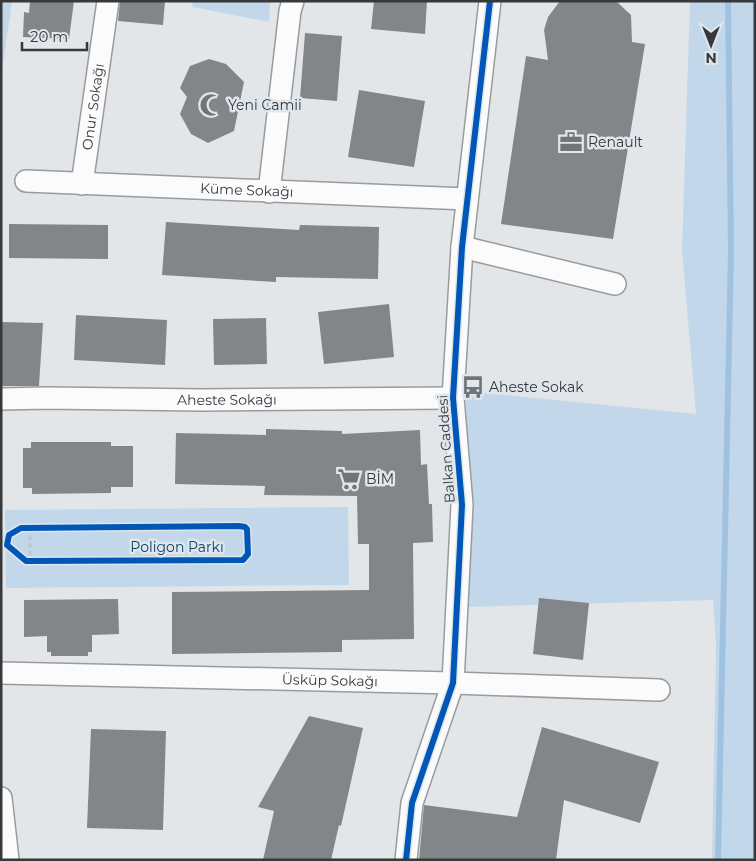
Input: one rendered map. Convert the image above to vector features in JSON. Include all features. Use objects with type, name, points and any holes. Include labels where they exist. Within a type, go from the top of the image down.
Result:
[{"type":"street","name":"Onur Sokağı","points":[[82,184],[108,1]]},
{"type":"street","points":[[269,192],[290,11],[293,1]]},
{"type":"street","name":"Balkan Caddesi","points":[[406,860],[412,803],[452,683],[462,505],[453,398],[462,247],[490,1]]},
{"type":"street","name":"Küme Sokağı","points":[[26,181],[467,199]]},
{"type":"street","points":[[462,247],[615,284]]},
{"type":"street","name":"Aheste Sokağı","points":[[1,399],[453,398]]},
{"type":"street","name":"Üsküp Sokağı","points":[[1,673],[452,683],[658,690]]},
{"type":"street","points":[[1,798],[8,860]]},
{"type":"path","points":[[22,528],[40,528]]},
{"type":"path","points":[[29,560],[30,528]]},
{"type":"path","points":[[9,535],[4,542],[12,551]]},
{"type":"green space","points":[[1,1],[12,1],[1,79]]},
{"type":"green space","points":[[192,1],[270,1],[269,22],[193,7]]},
{"type":"green space","points":[[690,1],[755,1],[755,860],[712,860],[716,644],[713,600],[467,607],[466,391],[696,414],[682,250]]},
{"type":"green space","name":"Poligon Parkı","points":[[348,507],[349,585],[6,588],[5,510]]},
{"type":"building","points":[[30,1],[74,1],[69,39],[23,37],[24,12],[29,13]]},
{"type":"building","points":[[120,1],[165,1],[163,25],[118,21]]},
{"type":"building","points":[[374,1],[427,1],[425,34],[371,29]]},
{"type":"building","name":"Renault","points":[[560,1],[616,1],[631,15],[632,42],[645,44],[613,239],[501,224],[526,56],[548,60],[544,30],[548,17]]},
{"type":"building","points":[[305,33],[342,36],[337,101],[300,98]]},
{"type":"building","name":"Yeni Camii","points":[[209,59],[226,64],[244,82],[234,131],[208,143],[191,134],[180,114],[187,97],[180,88],[190,66]]},
{"type":"building","points":[[359,90],[425,101],[414,167],[348,157]]},
{"type":"building","points":[[166,222],[299,230],[300,225],[379,227],[378,279],[276,277],[276,282],[162,275]]},
{"type":"building","points":[[9,224],[108,225],[108,259],[9,258]]},
{"type":"building","points":[[389,304],[394,357],[324,364],[318,312]]},
{"type":"building","points":[[76,315],[167,320],[165,365],[74,360]]},
{"type":"building","points":[[266,318],[267,364],[214,365],[213,319]]},
{"type":"building","points":[[1,322],[43,323],[39,386],[1,386]]},
{"type":"building","points":[[266,429],[342,431],[342,434],[420,430],[421,465],[427,464],[429,504],[432,504],[433,542],[413,543],[414,639],[342,640],[342,652],[172,654],[172,592],[369,590],[369,544],[358,544],[357,496],[264,495],[265,486],[175,484],[176,433],[266,435]]},
{"type":"building","points":[[31,442],[111,442],[111,446],[133,446],[133,487],[111,487],[111,493],[32,494],[32,488],[23,488],[23,448],[31,448]]},
{"type":"building","points":[[539,598],[589,603],[583,660],[533,654]]},
{"type":"building","points":[[118,599],[119,634],[92,635],[92,652],[88,652],[88,656],[51,656],[51,652],[47,652],[47,636],[24,637],[24,600]]},
{"type":"building","points":[[309,716],[363,728],[341,826],[339,825],[331,860],[263,860],[274,811],[258,807]]},
{"type":"building","points":[[542,727],[659,762],[640,823],[564,800],[556,860],[419,860],[424,805],[517,817]]},
{"type":"building","points":[[91,729],[166,731],[163,830],[87,828]]},
{"type":"waterway","points":[[718,860],[731,252],[728,1]]},
{"type":"cycle path","points":[[406,860],[412,803],[453,683],[462,505],[453,398],[462,247],[490,1]]},
{"type":"cycle path","points":[[239,526],[247,529],[248,554],[243,560],[26,561],[7,545],[9,535],[21,528],[239,526]]},
{"type":"place","name":"Yeni Camii","points":[[211,105]]},
{"type":"place","name":"Renault","points":[[571,142]]},
{"type":"place","name":"Aheste Sokak","points":[[473,387]]},
{"type":"place","name":"BİM","points":[[349,479]]}]
